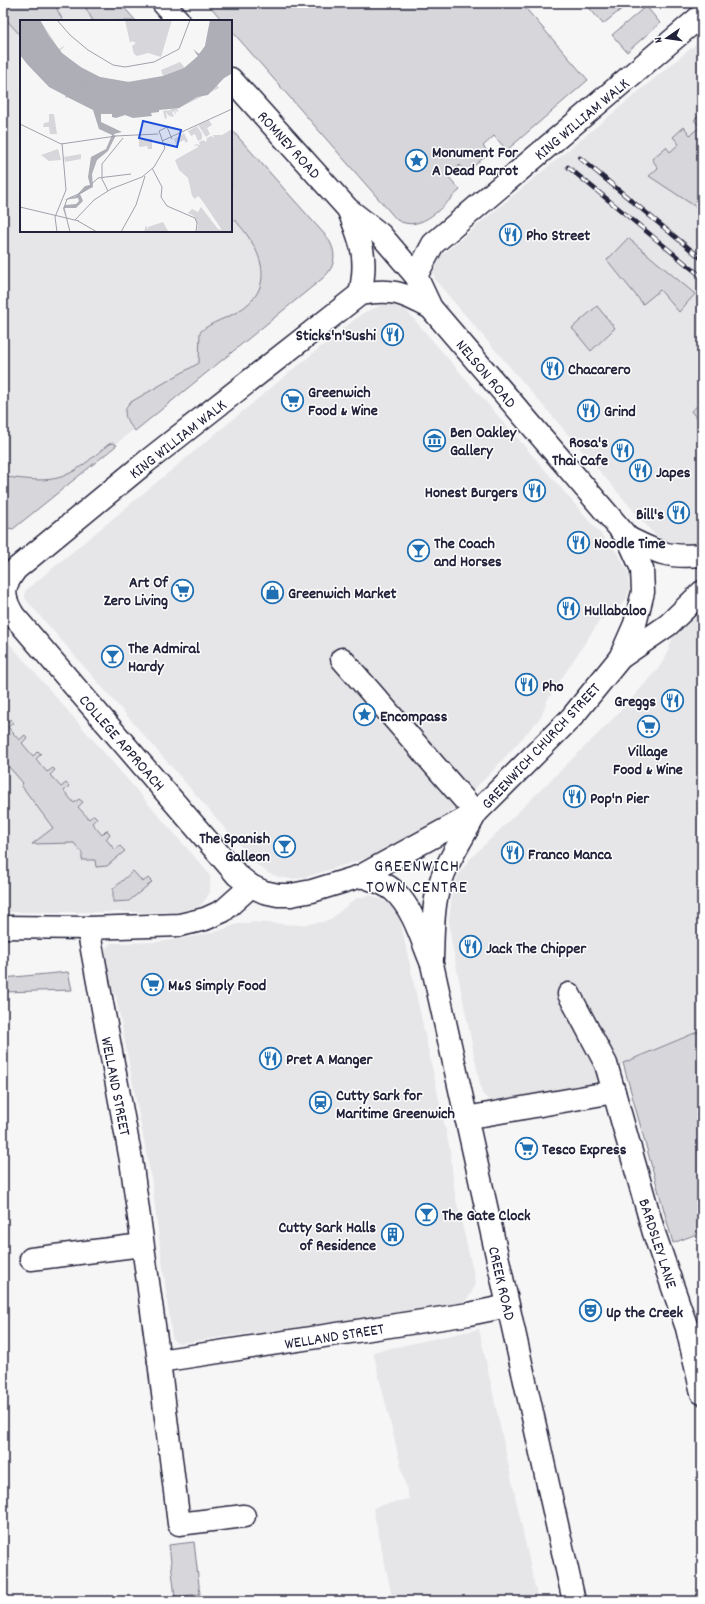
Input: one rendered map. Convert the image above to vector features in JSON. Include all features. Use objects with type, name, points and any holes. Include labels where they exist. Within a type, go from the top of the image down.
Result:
[{"type":"main road","points":[[162,3],[178,20]]},
{"type":"main road","name":"KING WILLIAM WALK","points":[[416,276],[433,244],[702,16]]},
{"type":"main road","name":"ROMNEY ROAD","points":[[232,80],[348,209]]},
{"type":"main road","points":[[348,209],[361,239],[364,259],[360,294],[392,291],[410,297],[431,308]]},
{"type":"main road","name":"NELSON ROAD","points":[[348,209],[380,234],[416,276],[431,308],[628,538],[642,569],[643,592],[635,624],[620,658]]},
{"type":"main road","name":"KING WILLIAM WALK","points":[[4,591],[8,579],[16,569],[146,462],[360,294]]},
{"type":"main road","name":"NELSON ROAD","points":[[628,538],[661,554],[681,557],[702,555]]},
{"type":"main road","name":"COLLEGE APPROACH","points":[[4,591],[7,604],[14,616],[238,875],[251,886]]},
{"type":"main road","points":[[620,658],[668,625],[702,592]]},
{"type":"main road","name":"GREENWICH CHURCH STREET","points":[[251,886],[264,892],[278,895],[292,895],[312,891],[361,876],[476,813],[567,722],[620,658]]},
{"type":"main road","points":[[342,659],[476,813]]},
{"type":"main road","name":"CREEK ROAD","points":[[432,964],[433,914],[437,892],[444,874],[476,813]]},
{"type":"main road","name":"CREEK ROAD","points":[[361,876],[380,883],[395,891],[407,906],[432,964],[574,1601]]},
{"type":"main road","points":[[3,927],[88,928],[180,926],[205,919],[223,911],[251,886]]},
{"type":"main road","name":"WELLAND STREET","points":[[88,928],[131,1160],[159,1361],[179,1524],[244,1516]]},
{"type":"main road","name":"BARDSLEY LANE","points":[[569,994],[606,1064],[654,1233],[687,1328],[702,1393]]},
{"type":"main road","points":[[466,1118],[617,1101]]},
{"type":"main road","points":[[31,1260],[142,1245]]},
{"type":"main road","name":"WELLAND STREET","points":[[159,1361],[469,1314],[508,1306]]},
{"type":"shaded area","points":[[3,3],[120,3],[135,20],[20,20],[20,232],[232,232],[232,130],[326,236],[331,243],[334,252],[334,261],[328,273],[10,529],[3,522]]},
{"type":"shaded area","points":[[3,3],[54,3],[62,20],[20,20],[20,35],[3,16]]},
{"type":"shaded area","points":[[83,3],[120,3],[135,20],[92,20]]},
{"type":"shaded area","points":[[207,3],[521,3],[588,80],[507,150],[494,136],[483,146],[489,153],[467,172],[460,165],[448,176],[460,190],[432,216],[423,221],[406,223],[397,220],[232,31],[232,20],[222,20]]},
{"type":"shaded area","points":[[585,3],[629,3],[603,24]]},
{"type":"shaded area","points":[[646,6],[660,23],[627,52],[612,35]]},
{"type":"shaded area","points":[[702,39],[702,542],[679,545],[664,542],[652,532],[435,280],[433,272],[438,258]]},
{"type":"shaded area","points":[[702,113],[702,211],[649,176],[658,168],[652,159],[666,147],[670,152],[679,144],[673,137],[684,127],[690,135],[700,127],[694,120]]},
{"type":"shaded area","points":[[232,130],[330,241],[334,252],[331,268],[323,278],[135,431],[127,421],[125,414],[129,403],[199,363],[200,332],[209,325],[240,310],[252,300],[260,288],[262,276],[261,263],[256,250],[241,226],[232,217]]},
{"type":"shaded area","points":[[628,238],[695,294],[679,312],[660,290],[643,304],[607,260]]},
{"type":"shaded area","points":[[392,304],[406,310],[619,555],[628,572],[629,590],[627,598],[622,604],[600,620],[548,699],[541,717],[489,775],[450,811],[393,848],[370,857],[303,878],[290,879],[279,877],[268,873],[257,865],[27,601],[25,598],[25,591],[363,313],[382,305]]},
{"type":"shaded area","points":[[597,306],[615,328],[591,351],[572,328]]},
{"type":"shaded area","points":[[702,402],[702,425],[691,411]]},
{"type":"shaded area","points":[[113,443],[117,445],[13,529],[8,528],[3,522],[3,477],[34,480],[59,478],[78,469],[109,444]]},
{"type":"shaded area","points":[[702,607],[702,1030],[623,1063],[596,1081],[556,1094],[519,1101],[489,1100],[482,1094],[451,940],[449,920],[453,886],[461,871],[470,859],[605,727],[635,695],[660,666],[666,656],[674,634]]},
{"type":"shaded area","points":[[3,636],[205,869],[210,876],[210,892],[203,903],[198,907],[178,912],[3,912]]},
{"type":"shaded area","points":[[11,719],[13,723],[8,727],[19,740],[25,735],[27,738],[22,743],[33,756],[38,751],[41,754],[36,759],[47,772],[53,768],[55,770],[50,775],[61,787],[66,783],[69,786],[64,791],[74,803],[79,799],[83,802],[78,807],[89,819],[94,815],[97,818],[92,823],[102,835],[107,830],[110,834],[106,839],[115,850],[120,846],[125,851],[107,866],[96,867],[95,860],[82,860],[82,853],[74,843],[32,844],[53,828],[21,785],[23,783],[3,760],[3,721],[5,724]]},
{"type":"shaded area","points":[[133,871],[143,882],[148,878],[152,882],[129,901],[113,902],[113,889]]},
{"type":"shaded area","points":[[369,895],[383,900],[396,909],[399,915],[450,1150],[455,1195],[475,1285],[471,1294],[465,1301],[456,1305],[180,1343],[175,1342],[172,1337],[151,1177],[116,996],[111,991],[104,955],[106,948],[111,943],[157,942],[186,938],[215,932],[238,924],[252,922],[299,925],[323,922],[332,918],[355,899]]},
{"type":"shaded area","points":[[68,972],[72,990],[3,992],[3,978]]},
{"type":"shaded area","points":[[702,1030],[702,1232],[673,1243],[623,1063]]},
{"type":"shaded area","points":[[479,1329],[538,1601],[393,1601],[373,1509],[378,1506],[409,1499],[373,1352]]},
{"type":"shaded area","points":[[194,1542],[200,1594],[175,1597],[169,1545]]},
{"type":"railway","points":[[580,158],[702,259]]},
{"type":"railway","points":[[568,167],[702,277]]},
{"type":"place","name":"Monument For A Dead Parrot","points":[[417,160]]},
{"type":"place","name":"Pho Street","points":[[511,234]]},
{"type":"place","name":"Sticks'n'Sushi","points":[[392,334]]},
{"type":"place","name":"Chacarero","points":[[553,368]]},
{"type":"place","name":"Greenwich Food & Wine","points":[[293,400]]},
{"type":"place","name":"Grind","points":[[589,410]]},
{"type":"place","name":"Ben Oakley Gallery","points":[[434,440]]},
{"type":"place","name":"Rosa's Thai Cafe","points":[[623,450]]},
{"type":"place","name":"Japes","points":[[640,471]]},
{"type":"place","name":"Honest Burgers","points":[[534,491]]},
{"type":"place","name":"Bill's","points":[[679,513]]},
{"type":"place","name":"Noodle Time","points":[[578,542]]},
{"type":"place","name":"The Coach and Horses","points":[[419,551]]},
{"type":"place","name":"Art Of Zero Living","points":[[183,590]]},
{"type":"place","name":"Greenwich Market","points":[[272,592]]},
{"type":"place","name":"Hullabaloo","points":[[568,609]]},
{"type":"place","name":"The Admiral Hardy","points":[[113,656]]},
{"type":"place","name":"Pho","points":[[526,685]]},
{"type":"place","name":"Greggs","points":[[672,700]]},
{"type":"place","name":"Encompass","points":[[365,715]]},
{"type":"place","name":"Village Food & Wine","points":[[648,726]]},
{"type":"place","name":"Pop'n Pier","points":[[575,797]]},
{"type":"place","name":"The Spanish Galleon","points":[[285,846]]},
{"type":"place","name":"Franco Manca","points":[[512,853]]},
{"type":"place","name":"Jack The Chipper","points":[[471,947]]},
{"type":"place","name":"M&S Simply Food","points":[[153,984]]},
{"type":"place","name":"Pret A Manger","points":[[271,1058]]},
{"type":"place","name":"Cutty Sark for Maritime Greenwich","points":[[320,1103]]},
{"type":"place","name":"Tesco Express","points":[[526,1148]]},
{"type":"place","name":"The Gate Clock","points":[[426,1214]]},
{"type":"place","name":"Cutty Sark Halls of Residence","points":[[392,1235]]},
{"type":"place","name":"Up the Creek","points":[[590,1311]]},
{"type":"district","name":"GREENWICH TOWN CENTRE","points":[[417,875]]}]
